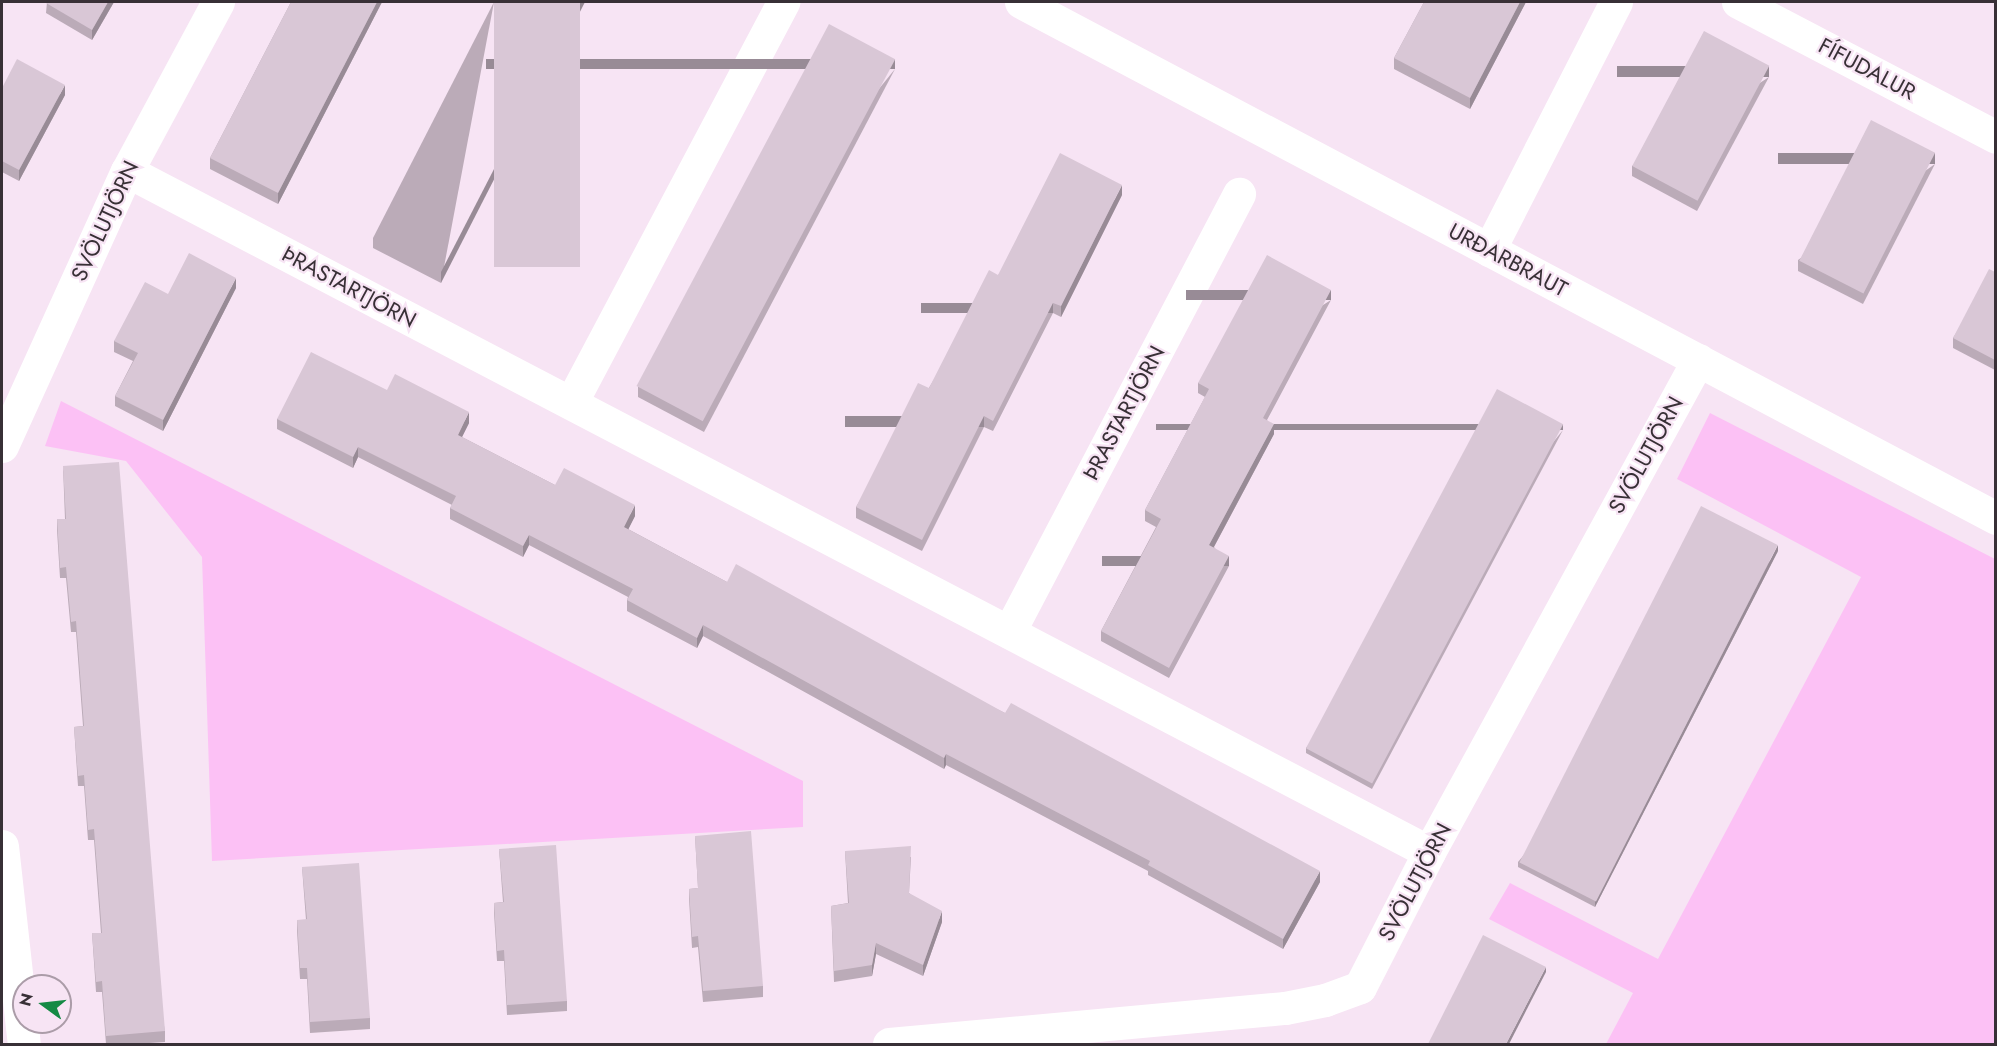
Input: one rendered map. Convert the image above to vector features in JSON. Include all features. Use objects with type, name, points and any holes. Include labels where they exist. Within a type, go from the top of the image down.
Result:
[{"type":"street","name":"SVÖLUTJÖRN","points":[[2,446],[127,171],[218,2]]},
{"type":"street","points":[[571,403],[783,2]]},
{"type":"street","name":"URÐARBRAUT","points":[[1020,2],[1995,518]]},
{"type":"street","points":[[1489,250],[1616,2]]},
{"type":"street","name":"FÍFUDALUR","points":[[1738,2],[1995,137]]},
{"type":"street","name":"ÞRASTARTJÖRN","points":[[127,171],[1429,852]]},
{"type":"street","name":"ÞRASTARTJÖRN","points":[[1009,632],[1239,194]]},
{"type":"street","name":"SVÖLUTJÖRN","points":[[889,1044],[1285,1008],[1325,1000],[1360,987],[1429,852],[1698,360]]},
{"type":"street","points":[[2,846],[24,1044]]},
{"type":"shaded area","points":[[61,401],[803,781],[803,827],[212,861],[202,557],[126,461],[45,446]]},
{"type":"shaded area","points":[[1710,413],[1995,559],[1995,1044],[1606,1044],[1633,993],[1489,919],[1510,883],[1658,959],[1861,577],[1677,479]]},
{"type":"building","points":[[47,2],[108,2],[92,30]]},
{"type":"building","points":[[291,2],[377,2],[278,193],[210,158]]},
{"type":"building","points":[[494,2],[580,2],[580,267],[494,267]]},
{"type":"building","points":[[1424,2],[1520,2],[1470,98],[1394,58]]},
{"type":"building","points":[[829,24],[895,59],[703,421],[637,386]]},
{"type":"building","points":[[1704,31],[1769,66],[1698,201],[1632,166]]},
{"type":"building","points":[[17,59],[65,85],[19,170],[2,161],[2,88]]},
{"type":"building","points":[[1871,120],[1935,153],[1863,293],[1799,261]]},
{"type":"building","points":[[1060,153],[1122,185],[1061,306],[1053,303],[993,421],[984,416],[922,540],[856,507],[918,383],[929,388],[989,270],[998,275]]},
{"type":"building","points":[[189,253],[236,278],[163,420],[115,396],[138,353],[114,341],[145,282],[168,294]]},
{"type":"building","points":[[1267,255],[1331,290],[1263,418],[1274,424],[1209,545],[1229,556],[1169,668],[1101,631],[1161,519],[1145,510],[1209,389],[1198,383]]},
{"type":"building","points":[[1989,269],[1995,272],[1995,360],[1953,338]]},
{"type":"building","points":[[311,352],[387,390],[395,374],[469,412],[458,435],[555,485],[564,468],[635,505],[624,527],[727,582],[736,564],[1005,713],[1011,703],[1320,871],[1283,939],[1148,865],[1150,861],[946,754],[944,758],[703,625],[697,638],[627,600],[633,589],[529,535],[523,546],[450,508],[456,496],[358,447],[353,457],[277,419]]},
{"type":"building","points":[[1497,389],[1563,424],[1372,784],[1306,748]]},
{"type":"building","points":[[119,462],[165,1031],[106,1036],[102,981],[96,982],[92,933],[102,933],[94,829],[88,830],[84,775],[78,776],[74,727],[84,726],[76,621],[71,622],[66,567],[60,568],[57,519],[66,519],[63,466]]},
{"type":"building","points":[[1701,506],[1778,545],[1596,901],[1519,862]]},
{"type":"building","points":[[751,831],[763,986],[703,991],[698,936],[692,937],[689,889],[698,888],[695,836]]},
{"type":"building","points":[[556,845],[567,1001],[507,1005],[504,950],[497,951],[494,903],[504,902],[499,849]]},
{"type":"building","points":[[911,846],[909,893],[942,911],[923,965],[876,943],[872,965],[834,971],[831,906],[849,903],[845,851]]},
{"type":"building","points":[[359,863],[370,1018],[310,1022],[307,968],[300,968],[297,920],[307,919],[302,867]]},
{"type":"building","points":[[1483,935],[1546,967],[1506,1044],[1428,1044]]}]
